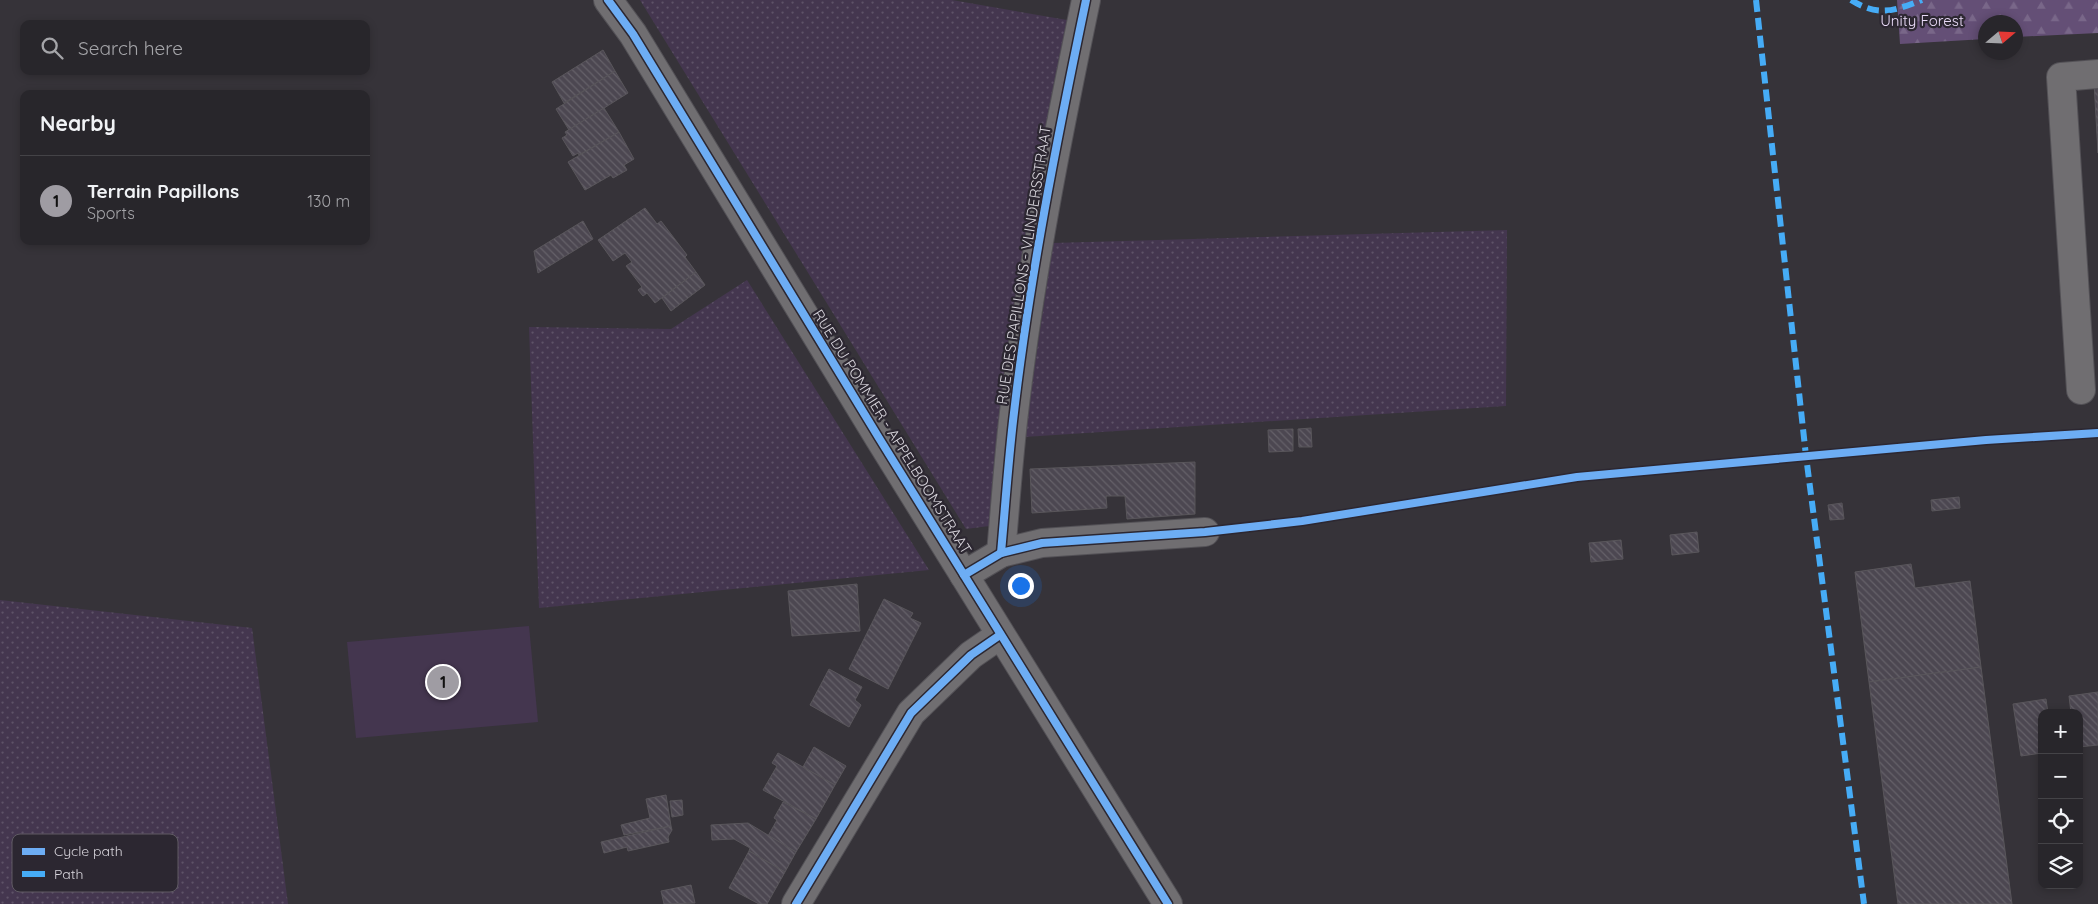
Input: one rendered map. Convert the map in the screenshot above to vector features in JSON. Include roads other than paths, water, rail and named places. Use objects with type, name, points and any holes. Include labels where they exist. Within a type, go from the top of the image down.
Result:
[{"type":"street","name":"RUE DU POMMIER - APPELBOOMSTRAAT","points":[[608,0],[633,34],[1000,636],[1168,904]]},
{"type":"street","name":"RUE DES PAPILLONS - VLINDERSSTRAAT","points":[[1001,553],[1013,421],[1031,289],[1086,0]]},
{"type":"street","points":[[2081,390],[2061,76],[2098,74]]},
{"type":"street","points":[[964,575],[1001,553],[1042,543],[1204,532]]},
{"type":"street","points":[[796,904],[911,712],[971,654],[1000,636]]},
{"type":"place","name":"Terrain Papillons","points":[[443,682]]},
{"type":"park label","name":"Unity Forest","points":[[1922,21]]}]
